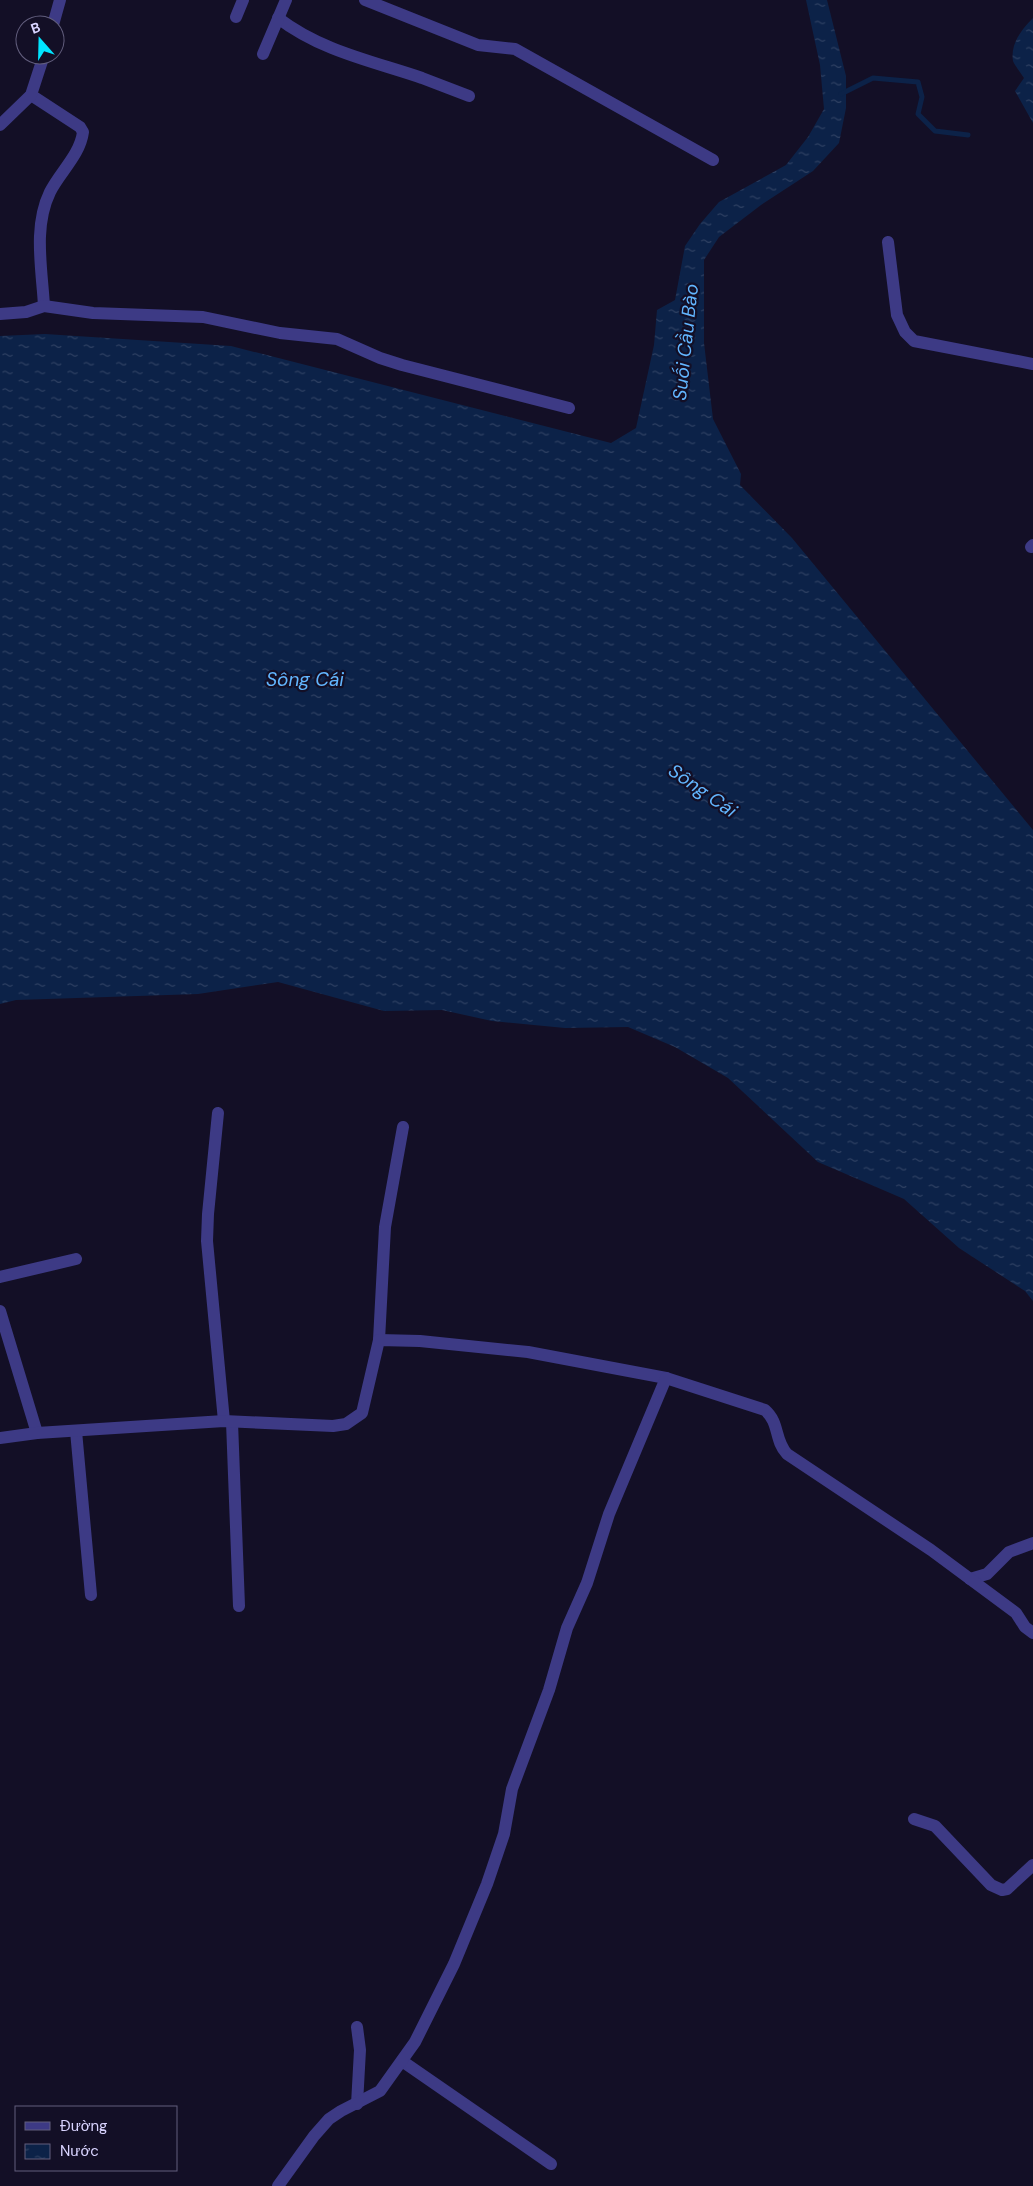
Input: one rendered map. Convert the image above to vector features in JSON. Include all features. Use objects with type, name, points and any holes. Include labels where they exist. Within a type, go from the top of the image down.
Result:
[{"type":"street","points":[[56,15],[60,0]]},
{"type":"street","points":[[236,17],[243,0]]},
{"type":"street","points":[[263,54],[286,0]]},
{"type":"street","points":[[365,0],[478,46],[515,49],[713,160]]},
{"type":"street","points":[[278,18],[302,35],[336,51],[423,78],[469,96]]},
{"type":"street","points":[[0,125],[31,95],[41,65]]},
{"type":"street","points":[[31,95],[80,127],[83,132],[78,148],[49,194],[42,215],[40,243],[44,306]]},
{"type":"street","points":[[888,242],[897,315],[905,332],[914,341],[1033,364]]},
{"type":"street","points":[[0,314],[26,312],[44,306],[93,313],[203,317],[280,333],[337,339],[380,358],[402,365],[569,408]]},
{"type":"street","points":[[218,1113],[207,1241],[228,1422],[239,1606]]},
{"type":"street","points":[[0,1438],[37,1433],[228,1422],[333,1426],[346,1424],[356,1419],[362,1413],[379,1340],[385,1228],[403,1127]]},
{"type":"street","points":[[0,1277],[76,1259]]},
{"type":"street","points":[[0,1311],[37,1433]]},
{"type":"street","points":[[379,1340],[420,1341],[528,1352],[666,1378],[765,1410],[773,1417],[780,1447],[787,1454],[931,1550],[1016,1613],[1024,1627],[1033,1633]]},
{"type":"street","points":[[278,2186],[314,2136],[329,2119],[380,2091],[415,2042],[454,1964],[487,1884],[504,1834],[512,1789],[549,1690],[567,1628],[587,1583],[609,1514],[666,1378]]},
{"type":"street","points":[[76,1431],[91,1596]]},
{"type":"street","points":[[970,1579],[987,1574],[1009,1552],[1033,1543]]},
{"type":"street","points":[[914,1819],[935,1826],[991,1886],[1008,1890],[1033,1864]]},
{"type":"street","points":[[357,2027],[360,2050],[357,2104]]},
{"type":"street","points":[[402,2061],[551,2164]]},
{"type":"water","name":"Sông Cái","points":[[806,0],[827,0],[846,76],[846,108],[839,143],[813,171],[761,205],[719,237],[704,260],[704,343],[713,419],[741,474],[740,485],[792,538],[1033,830],[1033,1301],[1025,1291],[959,1248],[904,1199],[818,1162],[728,1078],[675,1047],[628,1027],[565,1028],[492,1021],[442,1010],[384,1011],[278,982],[198,994],[16,1000],[0,1004],[0,336],[45,334],[231,346],[611,443],[636,428],[654,345],[657,310],[675,300],[685,246],[700,224],[719,202],[786,165],[808,137],[824,109],[820,65]]},
{"type":"water","points":[[1033,18],[1033,123],[1015,91],[1024,78],[1013,61],[1013,49],[1018,37]]},
{"type":"waterway","points":[[841,94],[873,78],[918,82],[922,97],[918,114],[935,131],[968,135]]},
{"type":"water label","name":"Suối Cầu Bào","points":[[685,342]]}]
